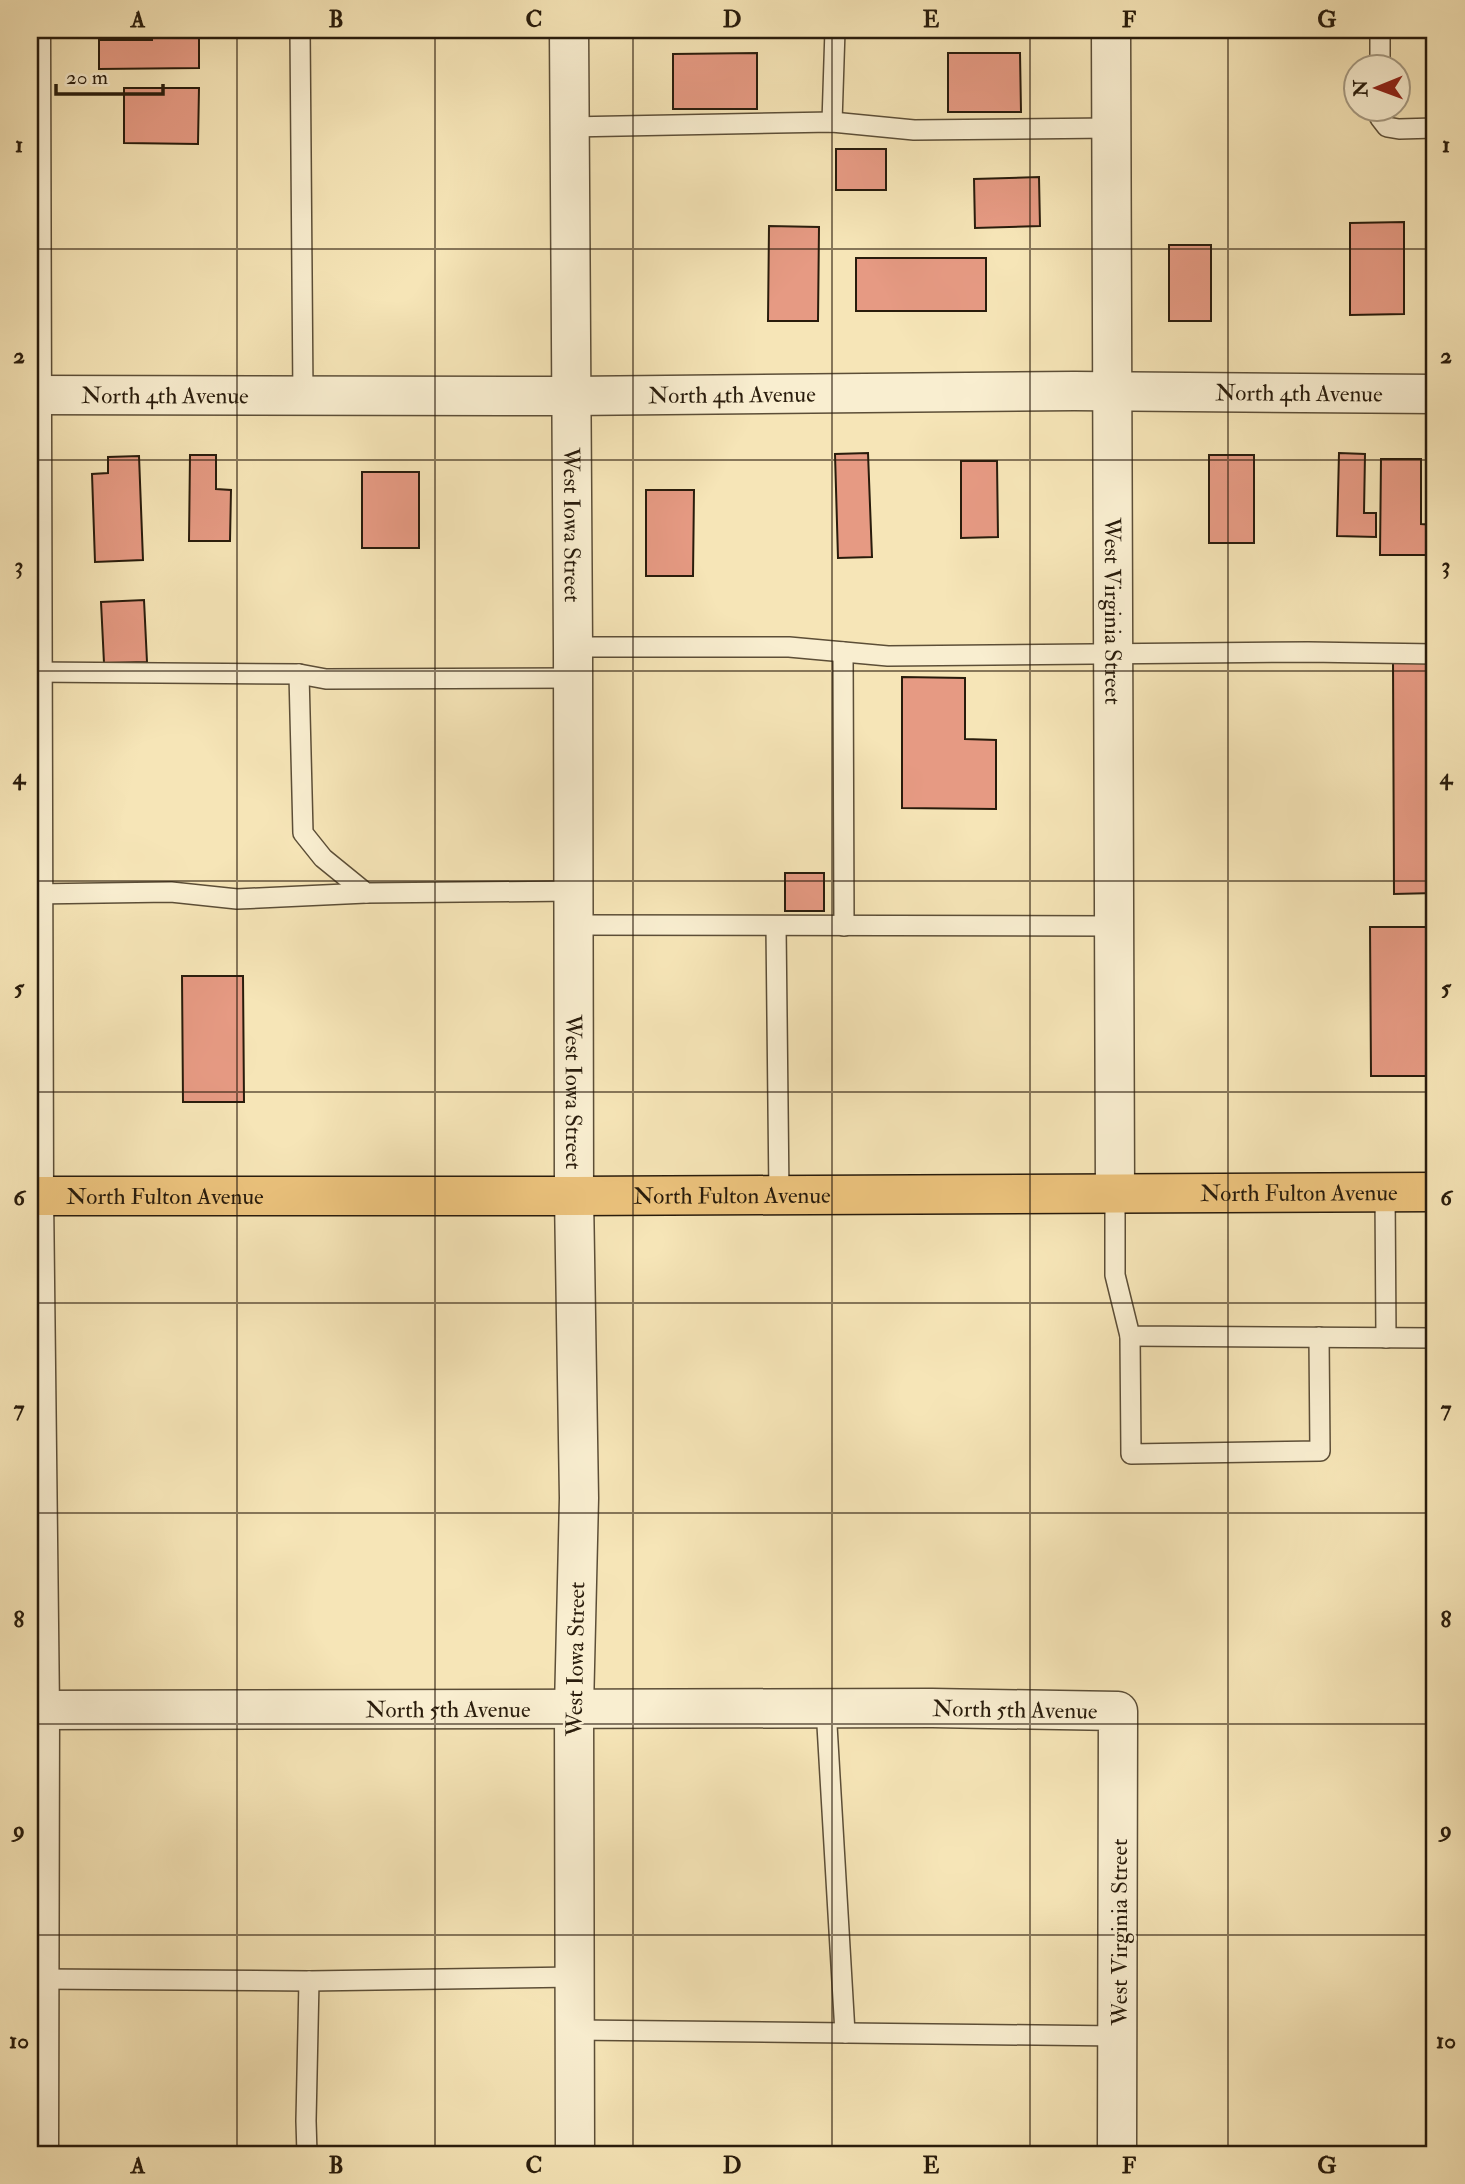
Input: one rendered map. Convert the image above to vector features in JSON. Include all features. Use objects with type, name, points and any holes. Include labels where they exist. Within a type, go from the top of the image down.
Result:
[{"type":"main road","name":"North Fulton Avenue","points":[[32,1196],[1435,1192]]},
{"type":"street","points":[[31,30],[32,1196],[35,1710],[40,1979],[39,2154]]},
{"type":"street","name":"West Iowa Street","points":[[569,30],[574,1196],[579,1498],[574,1708],[575,2154]]},
{"type":"street","name":"West Virginia Street","points":[[1111,30],[1115,1194]]},
{"type":"street","name":"North 4th Avenue","points":[[31,395],[1435,394]]},
{"type":"street","name":"North 5th Avenue","points":[[35,1710],[1118,1710]]},
{"type":"street","name":"West Virginia Street","points":[[1117,2154],[1118,1710]]},
{"type":"lane","points":[[300,30],[303,396]]},
{"type":"lane","points":[[832,122],[835,30]]},
{"type":"lane","points":[[1380,30],[1380,52]]},
{"type":"lane","points":[[569,127],[832,122],[914,130],[1110,128]]},
{"type":"lane","points":[[1383,122],[1387,127],[1399,129],[1435,128]]},
{"type":"lane","points":[[31,661],[299,674],[326,679],[789,647],[888,656],[1308,652],[1435,654]]},
{"type":"lane","points":[[843,652],[844,926]]},
{"type":"lane","points":[[299,674],[303,832],[323,858],[366,893]]},
{"type":"lane","points":[[33,894],[171,892],[237,899],[366,893],[776,926],[1114,926]]},
{"type":"lane","points":[[776,926],[779,1195]]},
{"type":"lane","points":[[1385,1192],[1386,1338]]},
{"type":"lane","points":[[1115,1194],[1115,1275],[1130,1336],[1131,1454],[1320,1451],[1319,1337]]},
{"type":"lane","points":[[1130,1336],[1435,1338]]},
{"type":"lane","points":[[826,1708],[845,2033]]},
{"type":"lane","points":[[40,1979],[309,1981],[575,1977]]},
{"type":"lane","points":[[307,2154],[309,1981]]},
{"type":"lane","points":[[575,2030],[1119,2036]]},
{"type":"building","points":[[152,30],[181,30],[181,37],[199,37],[199,68],[99,69],[99,40],[152,40]]},
{"type":"building","points":[[948,30],[1022,30],[1022,31]]},
{"type":"building","points":[[757,53],[757,109],[673,109],[673,54]]},
{"type":"building","points":[[948,53],[1020,53],[1021,112],[948,112]]},
{"type":"building","points":[[124,88],[199,88],[198,144],[124,143]]},
{"type":"building","points":[[836,149],[886,149],[886,190],[836,190]]},
{"type":"building","points":[[1039,177],[1040,226],[975,228],[974,179]]},
{"type":"building","points":[[1404,222],[1404,314],[1350,315],[1350,223]]},
{"type":"building","points":[[769,226],[819,227],[818,321],[768,321]]},
{"type":"building","points":[[1169,245],[1211,245],[1211,321],[1169,321]]},
{"type":"building","points":[[856,258],[986,258],[986,311],[856,311]]},
{"type":"building","points":[[868,453],[872,557],[838,558],[835,454]]},
{"type":"building","points":[[1339,453],[1365,454],[1364,513],[1376,513],[1376,537],[1337,536]]},
{"type":"building","points":[[190,455],[216,455],[216,489],[231,490],[230,541],[189,541]]},
{"type":"building","points":[[1209,455],[1254,455],[1254,543],[1209,543]]},
{"type":"building","points":[[139,456],[143,560],[95,562],[92,474],[108,473],[108,457]]},
{"type":"building","points":[[1381,459],[1421,459],[1421,524],[1435,525],[1435,555],[1380,555]]},
{"type":"building","points":[[961,461],[997,461],[998,537],[961,538]]},
{"type":"building","points":[[362,472],[419,472],[419,548],[362,548]]},
{"type":"building","points":[[646,490],[694,490],[693,576],[646,576]]},
{"type":"building","points":[[144,600],[147,662],[104,663],[101,602]]},
{"type":"building","points":[[1393,661],[1435,661],[1435,893],[1394,894]]},
{"type":"building","points":[[902,677],[965,678],[965,739],[996,740],[996,809],[902,808]]},
{"type":"building","points":[[785,873],[824,873],[824,911],[785,911]]},
{"type":"building","points":[[1370,927],[1435,927],[1435,1076],[1371,1076]]},
{"type":"building","points":[[182,976],[243,976],[244,1102],[183,1102]]}]
